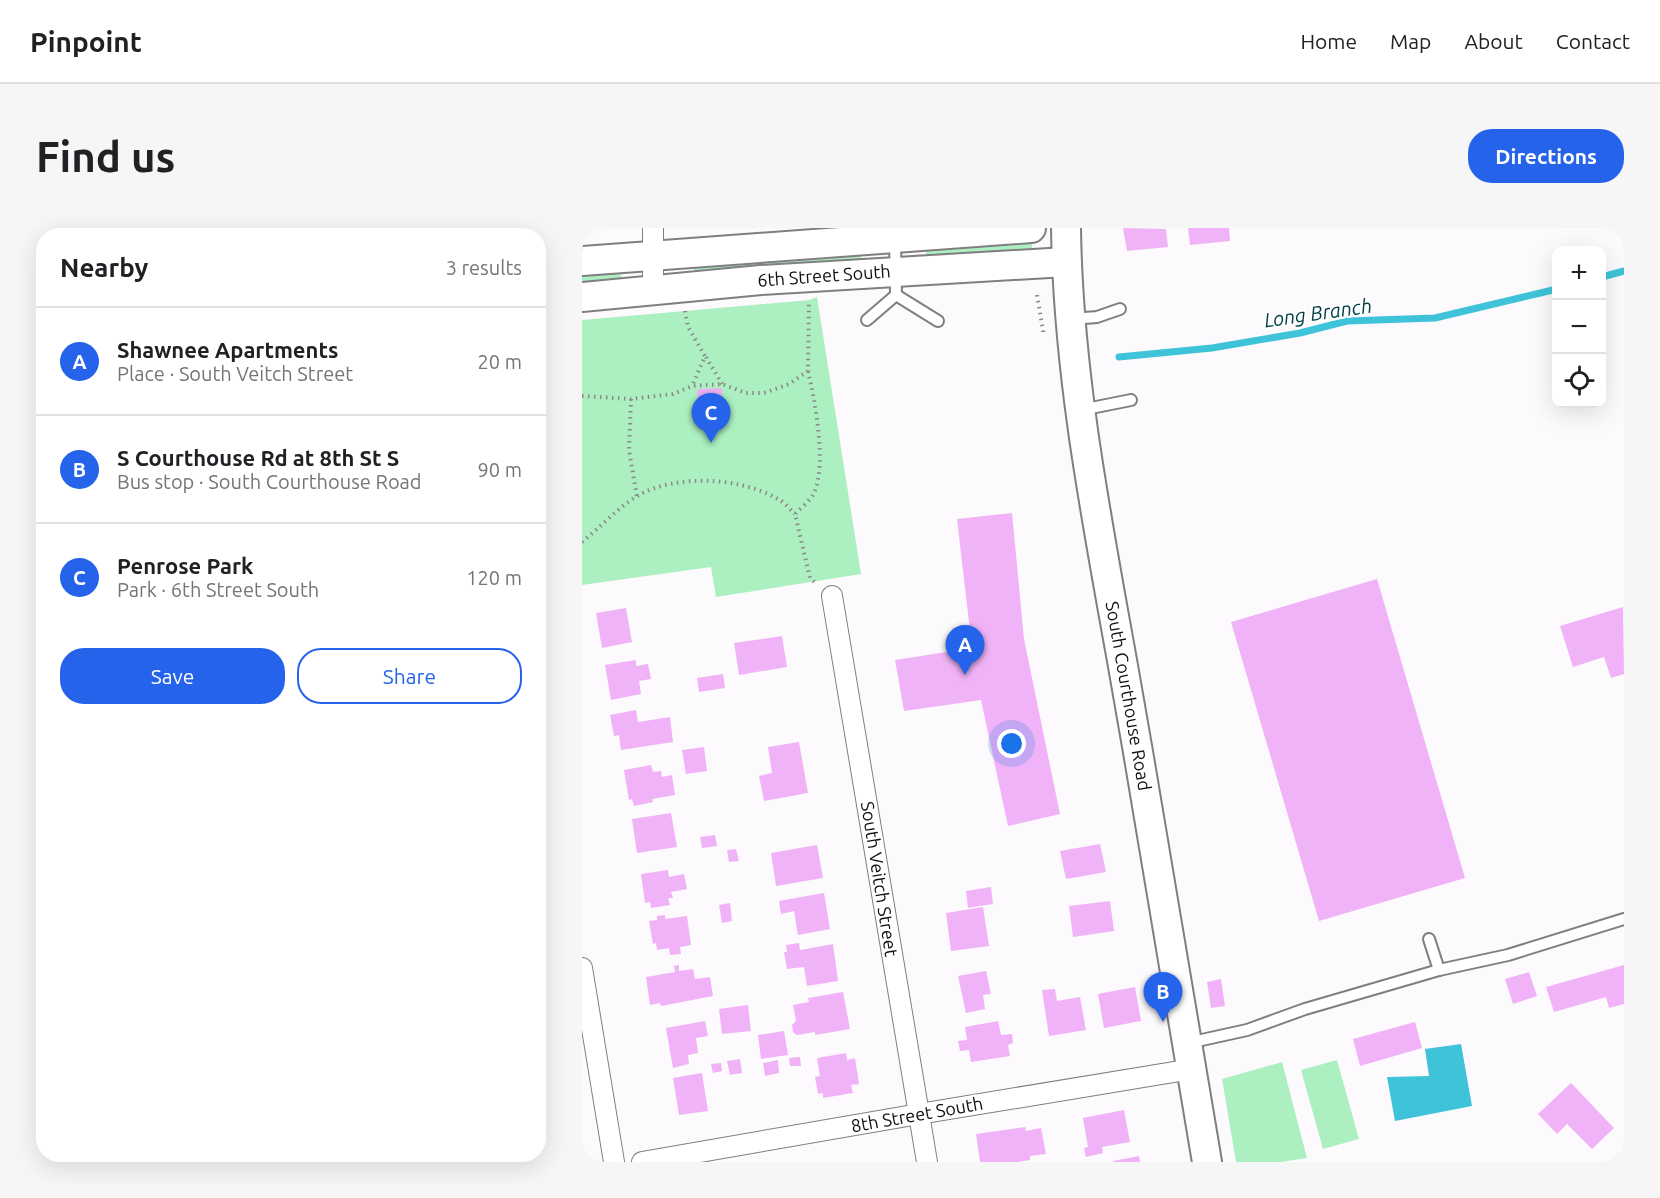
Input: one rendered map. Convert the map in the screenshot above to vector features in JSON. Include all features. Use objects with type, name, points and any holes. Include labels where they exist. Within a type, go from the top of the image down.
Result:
[{"type":"street","name":"6th Street South","points":[[582,261],[653,241],[895,237],[1031,228]]},
{"type":"street","name":"South Courthouse Road","points":[[1066,228],[1070,319],[1081,410],[1105,565],[1207,1162]]},
{"type":"street","points":[[653,241],[653,290]]},
{"type":"street","name":"6th Street South","points":[[582,297],[761,280],[896,284],[1066,262]]},
{"type":"street","name":"South Veitch Street","points":[[832,596],[927,1162]]},
{"type":"street","points":[[582,968],[614,1162]]},
{"type":"street","name":"8th Street South","points":[[642,1162],[919,1114],[1190,1057]]},
{"type":"lane","points":[[867,320],[896,284],[895,237]]},
{"type":"lane","points":[[896,284],[938,321]]},
{"type":"lane","points":[[1070,319],[1097,317],[1120,309]]},
{"type":"lane","points":[[1081,410],[1131,400]]},
{"type":"lane","points":[[1190,1057],[1247,1030],[1305,1009],[1439,970],[1508,955],[1624,919]]},
{"type":"lane","points":[[1429,939],[1439,970]]},
{"type":"path","points":[[1038,296],[1045,341]]},
{"type":"path","points":[[795,514],[813,495],[818,481],[819,443],[814,397],[808,371],[809,300]]},
{"type":"path","points":[[685,310],[687,327],[722,384]]},
{"type":"path","points":[[692,386],[705,356]]},
{"type":"path","points":[[582,396],[631,399],[673,394],[692,386],[722,384],[746,393],[764,393],[789,384],[808,371]]},
{"type":"path","points":[[631,399],[629,450],[637,497]]},
{"type":"path","points":[[582,542],[637,497],[651,489],[716,480],[751,488],[779,499],[795,514],[810,578],[832,596]]},
{"type":"green space","points":[[1032,242],[1032,249],[1027,254],[932,259],[926,255],[926,248]]},
{"type":"green space","points":[[861,251],[861,260],[855,264],[700,274],[694,270],[694,263]]},
{"type":"green space","points":[[582,270],[620,271],[622,278],[617,283],[582,287]]},
{"type":"green space","points":[[817,297],[861,574],[716,597],[711,567],[582,585],[582,320],[809,300]]},
{"type":"green space","points":[[1337,1060],[1359,1139],[1323,1149],[1301,1070]]},
{"type":"green space","points":[[1282,1062],[1307,1158],[1281,1162],[1236,1162],[1222,1079]]},
{"type":"water","points":[[1461,1044],[1472,1106],[1395,1121],[1387,1077],[1429,1076],[1425,1049]]},
{"type":"building","points":[[1123,228],[1166,229],[1168,247],[1127,251]]},
{"type":"building","points":[[1188,228],[1229,228],[1230,241],[1190,245]]},
{"type":"building","points":[[722,388],[722,412],[698,412],[697,389]]},
{"type":"building","points":[[1012,513],[1024,639],[1060,814],[1008,826],[981,700],[904,711],[895,660],[972,648],[957,519]]},
{"type":"building","points":[[1377,579],[1465,878],[1319,921],[1231,622]]},
{"type":"building","points":[[1623,607],[1624,674],[1611,678],[1604,657],[1573,667],[1560,626]]},
{"type":"building","points":[[626,608],[632,642],[602,648],[596,613]]},
{"type":"building","points":[[782,636],[787,667],[739,675],[734,643]]},
{"type":"building","points":[[636,660],[636,666],[648,664],[651,679],[639,681],[641,694],[611,700],[605,665]]},
{"type":"building","points":[[723,674],[725,688],[699,692],[697,678]]},
{"type":"building","points":[[636,710],[638,722],[670,717],[673,742],[621,750],[619,735],[614,736],[610,715]]},
{"type":"building","points":[[799,742],[808,793],[764,801],[759,776],[772,773],[768,747]]},
{"type":"building","points":[[704,747],[707,771],[686,774],[682,750]]},
{"type":"building","points":[[651,765],[653,772],[661,771],[662,777],[672,775],[675,795],[652,799],[653,802],[634,806],[632,799],[629,800],[624,770]]},
{"type":"building","points":[[671,813],[677,847],[637,853],[632,819]]},
{"type":"building","points":[[715,835],[717,846],[702,848],[700,837]]},
{"type":"building","points":[[1100,844],[1106,872],[1066,879],[1060,851]]},
{"type":"building","points":[[817,845],[823,878],[776,886],[771,853]]},
{"type":"building","points":[[736,849],[739,861],[729,862],[727,850]]},
{"type":"building","points":[[668,870],[669,877],[684,874],[687,889],[671,892],[673,898],[668,898],[670,905],[651,908],[650,902],[645,903],[641,874]]},
{"type":"building","points":[[991,887],[993,904],[968,908],[966,891]]},
{"type":"building","points":[[824,893],[830,929],[798,935],[794,911],[781,914],[779,901]]},
{"type":"building","points":[[1110,901],[1114,931],[1073,937],[1069,906]]},
{"type":"building","points":[[730,903],[732,921],[722,923],[719,905]]},
{"type":"building","points":[[983,907],[989,946],[951,951],[946,913]]},
{"type":"building","points":[[665,915],[665,919],[687,916],[691,945],[680,947],[681,954],[670,955],[669,948],[657,950],[656,943],[653,944],[649,921],[657,920],[657,916]]},
{"type":"building","points":[[799,943],[800,950],[833,944],[838,981],[807,986],[804,967],[787,969],[784,952],[787,952],[786,945]]},
{"type":"building","points":[[679,965],[679,971],[693,969],[695,979],[710,977],[713,996],[661,1006],[660,1003],[650,1005],[646,977],[675,972],[674,966]]},
{"type":"building","points":[[1624,965],[1624,1004],[1609,1008],[1606,997],[1554,1012],[1546,987]]},
{"type":"building","points":[[986,971],[991,994],[983,995],[985,1009],[966,1013],[958,976]]},
{"type":"building","points":[[1529,972],[1537,996],[1513,1004],[1505,979]]},
{"type":"building","points":[[1221,979],[1225,1006],[1211,1008],[1207,982]]},
{"type":"building","points":[[1135,987],[1141,1021],[1104,1028],[1098,994]]},
{"type":"building","points":[[1055,989],[1057,1001],[1080,997],[1086,1030],[1049,1036],[1042,990]]},
{"type":"building","points":[[843,992],[850,1029],[815,1035],[815,1032],[797,1035],[793,1032],[792,1025],[796,1021],[793,1005],[809,1002],[808,998]]},
{"type":"building","points":[[748,1005],[751,1031],[722,1034],[719,1009]]},
{"type":"building","points":[[705,1021],[708,1036],[696,1038],[698,1053],[688,1055],[689,1064],[673,1068],[666,1028]]},
{"type":"building","points":[[998,1021],[1001,1035],[1012,1034],[1013,1043],[1008,1045],[1010,1056],[971,1062],[969,1050],[960,1051],[958,1041],[967,1040],[965,1027]]},
{"type":"building","points":[[1415,1022],[1422,1048],[1360,1066],[1353,1039]]},
{"type":"building","points":[[784,1031],[788,1055],[761,1059],[758,1035]]},
{"type":"building","points":[[846,1053],[847,1060],[855,1058],[859,1084],[851,1085],[853,1093],[823,1098],[823,1093],[818,1094],[815,1077],[820,1076],[817,1058]]},
{"type":"building","points":[[800,1057],[801,1066],[790,1066],[789,1058]]},
{"type":"building","points":[[740,1059],[742,1073],[730,1075],[727,1061]]},
{"type":"building","points":[[778,1060],[779,1073],[765,1076],[763,1063]]},
{"type":"building","points":[[721,1063],[722,1071],[713,1073],[711,1064]]},
{"type":"building","points":[[702,1073],[708,1111],[679,1115],[673,1078]]},
{"type":"building","points":[[1571,1083],[1614,1128],[1592,1149],[1567,1124],[1557,1134],[1538,1114]]},
{"type":"building","points":[[1124,1110],[1130,1142],[1102,1147],[1103,1153],[1086,1157],[1084,1148],[1088,1147],[1083,1118]]},
{"type":"building","points":[[1025,1127],[1026,1131],[1041,1128],[1046,1154],[1030,1156],[1030,1160],[1017,1162],[980,1162],[976,1134]]},
{"type":"building","points":[[1139,1156],[1140,1162],[1113,1162],[1113,1161]]},
{"type":"waterway","name":"Long Branch","points":[[1606,276],[1624,271]]},
{"type":"waterway","name":"Long Branch","points":[[1119,357],[1212,348],[1300,333],[1347,321],[1435,318],[1552,290]]},
{"type":"place","name":"Penrose Park","points":[[711,443]]},
{"type":"place","name":"Shawnee Apartments","points":[[965,675]]},
{"type":"place","name":"S Courthouse Rd at 8th St S","points":[[1163,1022]]}]
